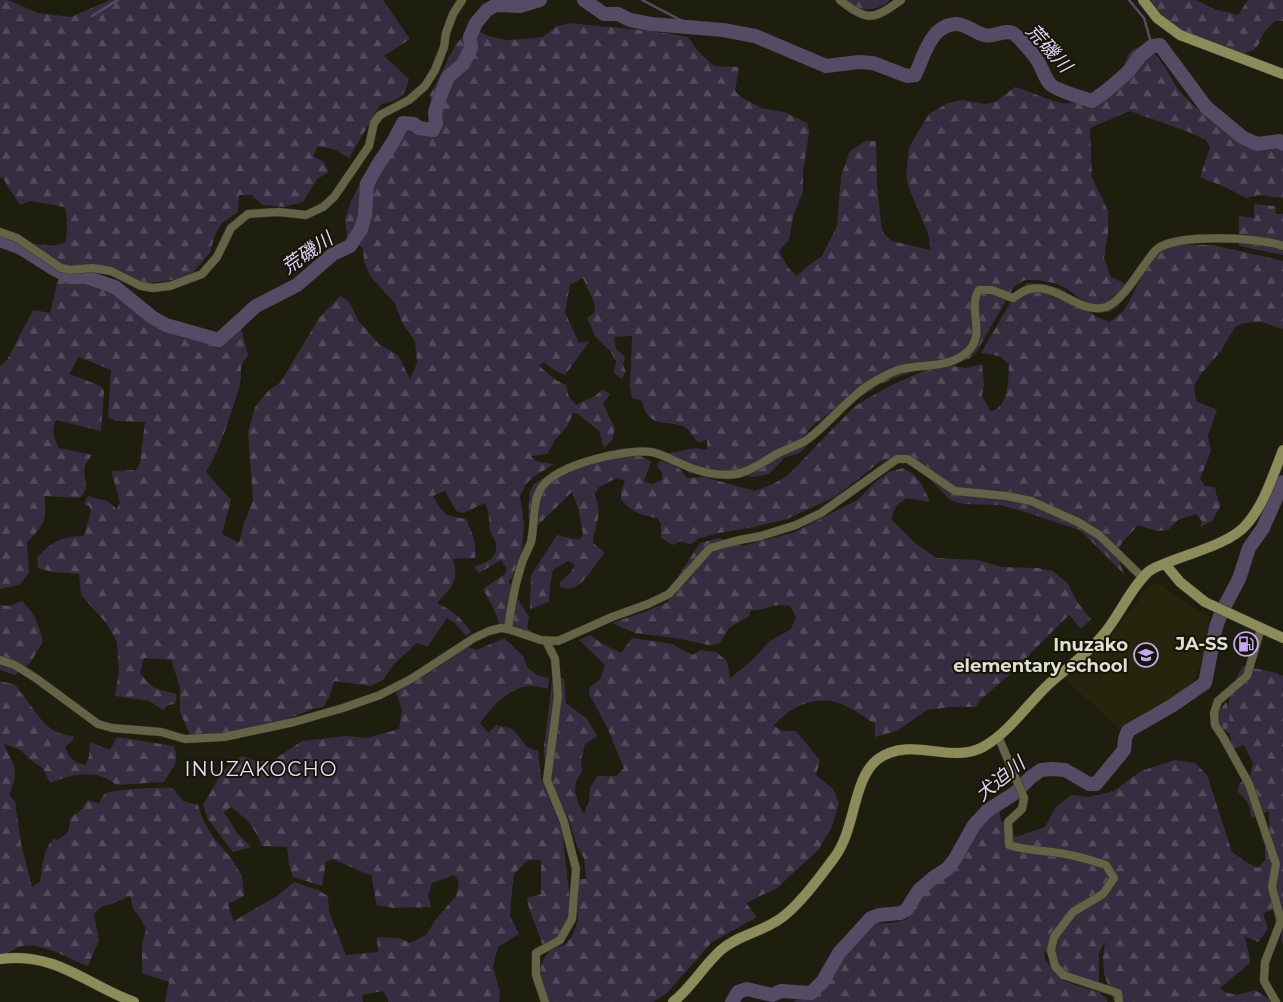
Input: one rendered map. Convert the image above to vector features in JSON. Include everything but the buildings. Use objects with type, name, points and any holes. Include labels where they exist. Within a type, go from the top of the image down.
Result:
[{"type":"main road","points":[[1144,0],[1157,18],[1180,35],[1283,74]]},
{"type":"main road","points":[[673,1002],[687,990],[721,950],[742,936],[768,926],[784,916],[823,872],[845,841],[862,782],[870,766],[900,749],[920,748],[952,753],[968,752],[982,747],[998,736],[1051,682],[1085,654],[1103,636],[1143,578],[1155,568],[1222,542],[1246,526],[1262,498],[1283,450]]},
{"type":"main road","points":[[1165,564],[1191,592],[1215,607],[1283,638]]},
{"type":"main road","points":[[0,959],[24,957],[51,962],[69,969],[134,1002]]},
{"type":"street","points":[[0,232],[17,238],[61,268],[70,270],[92,268],[111,271],[141,286],[153,288],[170,286],[202,274],[217,257],[231,228],[248,214],[280,212],[306,215],[323,207],[334,197],[369,146],[374,123],[377,119],[390,108],[414,96],[430,78],[444,48],[446,33],[453,14],[462,0]]},
{"type":"street","points":[[840,0],[856,12],[870,16],[885,12],[901,0]]},
{"type":"street","points":[[508,629],[511,598],[521,564],[531,543],[536,498],[542,486],[566,469],[632,451],[652,452],[697,471],[710,474],[738,474],[808,439],[846,404],[882,377],[899,370],[949,363],[960,359],[975,342],[977,331],[974,297],[980,290],[992,290],[1013,298],[1029,289],[1045,289],[1059,293],[1086,307],[1105,307],[1116,302],[1142,266],[1158,248],[1167,243],[1180,240],[1235,238],[1273,242],[1283,246]]},
{"type":"street","points":[[0,660],[15,665],[37,679],[98,724],[112,728],[161,732],[185,739],[224,736],[294,722],[365,700],[411,680],[474,638],[489,631],[501,628],[508,629],[541,640],[558,641],[612,617],[648,604],[669,594],[710,548],[735,540],[761,536],[796,525],[821,514],[897,459],[902,458],[918,465],[955,492],[1007,496],[1030,501],[1078,522],[1100,535],[1143,578]]},
{"type":"street","points":[[1261,628],[1247,676],[1218,701],[1214,713],[1215,725],[1249,784],[1276,864],[1272,887],[1281,921],[1265,962],[1264,981],[1276,1002]]},
{"type":"street","points":[[545,1002],[536,975],[536,953],[560,940],[572,919],[576,869],[564,822],[547,780],[558,696],[555,659],[546,640]]},
{"type":"street","points":[[998,736],[1024,798],[1022,809],[1008,822],[1009,845],[1024,850],[1088,858],[1106,865],[1114,878],[1103,894],[1073,912],[1054,937],[1050,950],[1055,966],[1063,975],[1118,993],[1119,1002]]},
{"type":"shaded area","name":"Inuzako elementary school","points":[[1158,583],[1192,607],[1209,616],[1206,643],[1200,667],[1193,681],[1163,710],[1158,704],[1121,730],[1063,677],[1114,632],[1146,589],[1152,584]]},
{"type":"green space","points":[[0,0],[8,0],[38,13],[71,17],[110,0],[383,0],[410,39],[384,56],[409,79],[405,91],[400,97],[380,105],[349,158],[336,150],[318,146],[313,156],[324,162],[329,172],[317,179],[303,202],[284,207],[262,205],[252,195],[239,195],[238,212],[222,223],[214,237],[210,253],[189,277],[142,284],[99,269],[50,263],[21,242],[50,246],[65,243],[67,221],[65,207],[30,201],[20,205],[2,177],[0,179]]},
{"type":"green space","points":[[838,0],[890,0],[876,8],[864,9]]},
{"type":"green space","points":[[1151,0],[1196,0],[1214,9],[1238,15],[1248,0],[1283,0],[1283,21],[1275,21],[1266,30],[1256,47],[1244,53],[1191,36],[1178,29],[1157,11]]},
{"type":"green space","points":[[571,23],[645,30],[688,37],[697,50],[714,66],[739,67],[735,91],[741,97],[761,108],[784,112],[807,123],[809,132],[803,172],[803,192],[793,217],[789,240],[779,251],[789,269],[797,276],[822,256],[837,226],[841,176],[850,151],[865,141],[876,141],[877,184],[881,224],[884,234],[892,241],[931,250],[928,233],[906,177],[909,147],[929,114],[948,103],[963,100],[986,104],[995,102],[1015,87],[1061,103],[1084,100],[1101,93],[1114,83],[1119,78],[1132,50],[1142,47],[1153,52],[1158,57],[1181,93],[1211,119],[1246,136],[1283,146],[1283,198],[1259,195],[1246,198],[1200,177],[1210,147],[1206,140],[1191,133],[1130,111],[1090,128],[1092,177],[1108,211],[1108,234],[1104,258],[1111,277],[1126,284],[1119,306],[1109,312],[1098,313],[1066,288],[1054,283],[1025,280],[1016,285],[1011,292],[977,351],[969,359],[921,369],[897,377],[881,384],[859,398],[837,407],[810,428],[804,436],[808,445],[798,454],[785,457],[769,474],[752,477],[727,470],[706,470],[691,474],[665,454],[695,448],[707,450],[707,439],[699,443],[686,428],[654,420],[645,410],[642,401],[632,398],[630,386],[632,336],[614,337],[616,349],[625,357],[623,365],[626,372],[621,379],[614,373],[616,361],[610,351],[595,336],[587,318],[594,313],[595,305],[583,278],[570,285],[565,312],[579,343],[590,341],[565,375],[554,370],[544,362],[539,366],[556,380],[566,385],[569,397],[576,405],[593,397],[602,390],[610,394],[603,404],[615,428],[612,440],[604,448],[599,431],[578,414],[573,413],[567,427],[555,440],[547,454],[531,456],[536,461],[554,464],[533,477],[526,484],[520,496],[524,524],[522,551],[512,578],[508,580],[529,617],[527,629],[532,632],[528,639],[500,625],[483,589],[505,574],[507,569],[501,560],[479,573],[474,567],[490,560],[496,549],[485,503],[463,513],[456,511],[445,491],[433,496],[446,514],[466,519],[474,538],[475,558],[452,559],[455,566],[455,578],[450,588],[437,603],[448,609],[463,622],[471,632],[466,636],[455,623],[447,618],[427,647],[417,643],[394,664],[383,680],[371,686],[334,681],[330,695],[323,707],[312,709],[285,720],[193,742],[180,712],[180,687],[171,660],[144,658],[140,673],[149,683],[160,690],[177,694],[175,704],[168,705],[163,710],[149,701],[115,696],[119,671],[117,642],[107,624],[81,595],[79,574],[52,572],[38,568],[37,558],[58,541],[69,537],[84,536],[91,511],[89,506],[84,504],[88,496],[107,501],[117,509],[120,502],[111,471],[136,470],[140,463],[145,422],[116,421],[108,417],[111,370],[79,357],[69,374],[101,386],[104,391],[101,431],[56,420],[53,431],[59,448],[92,455],[85,466],[86,486],[84,494],[80,498],[45,496],[44,520],[27,542],[29,573],[19,585],[0,589],[0,366],[7,360],[33,310],[50,313],[59,275],[70,273],[89,276],[121,298],[145,320],[167,323],[183,335],[194,335],[212,342],[223,331],[240,324],[248,355],[241,367],[240,384],[226,429],[217,452],[206,472],[231,500],[222,534],[239,543],[244,523],[253,501],[248,432],[255,407],[269,390],[280,383],[319,318],[340,296],[349,301],[358,320],[380,345],[398,355],[410,379],[417,363],[415,341],[403,324],[394,302],[370,276],[364,261],[363,248],[347,237],[345,219],[350,204],[363,176],[373,163],[385,140],[400,126],[419,132],[427,129],[432,112],[430,95],[456,44],[472,28],[488,36],[507,40],[543,37],[557,26]]},
{"type":"green space","points":[[1254,204],[1275,206],[1276,214],[1283,214],[1283,255],[1239,246],[1239,216],[1254,218]]},
{"type":"green space","points":[[1213,245],[1283,261],[1283,328],[1281,329],[1262,322],[1244,323],[1235,327],[1221,351],[1200,375],[1194,386],[1196,401],[1217,410],[1208,436],[1211,451],[1200,479],[1205,486],[1215,487],[1221,505],[1212,521],[1200,527],[1202,521],[1196,514],[1178,520],[1168,530],[1157,531],[1138,525],[1119,548],[1118,558],[1125,575],[1080,530],[1000,505],[963,504],[950,500],[924,473],[905,460],[891,458],[881,461],[835,497],[787,519],[719,533],[700,538],[690,544],[680,541],[673,545],[661,538],[661,524],[657,518],[638,513],[621,500],[621,492],[625,481],[617,478],[599,487],[594,494],[599,513],[593,543],[605,553],[581,583],[572,588],[560,587],[560,582],[571,572],[575,565],[568,561],[553,570],[549,602],[530,609],[531,575],[557,535],[579,540],[583,535],[579,511],[572,492],[539,524],[528,518],[530,492],[534,484],[554,471],[609,451],[624,448],[651,461],[644,481],[652,484],[662,480],[662,472],[657,466],[660,460],[679,468],[687,478],[704,477],[755,491],[773,484],[788,475],[855,406],[896,383],[924,371],[952,366],[966,368],[982,364],[984,384],[982,396],[991,412],[1002,404],[1005,398],[1009,364],[999,356],[981,353],[1017,291],[1027,283],[1042,284],[1062,289],[1095,316],[1110,322],[1125,308],[1151,262],[1165,249],[1174,246]]},
{"type":"green space","points":[[903,468],[917,478],[930,502],[906,498],[896,506],[891,519],[914,542],[936,558],[978,560],[1002,567],[1038,568],[1053,571],[1068,584],[1078,603],[1091,619],[1081,629],[1069,615],[1008,676],[979,701],[976,707],[927,710],[897,731],[875,737],[875,724],[843,705],[829,701],[811,702],[794,709],[774,726],[783,731],[796,731],[820,760],[816,775],[833,789],[839,803],[833,824],[819,849],[777,888],[746,903],[757,917],[712,942],[666,994],[653,1002],[546,1002],[538,975],[550,949],[565,945],[573,935],[578,920],[575,879],[586,879],[584,858],[577,847],[569,819],[558,801],[544,757],[553,673],[564,679],[566,703],[587,719],[597,736],[585,744],[581,760],[582,771],[576,782],[575,792],[579,806],[584,814],[589,801],[590,788],[597,776],[616,776],[624,768],[607,727],[589,694],[589,688],[601,678],[605,665],[579,640],[590,635],[621,653],[632,638],[672,644],[693,655],[700,650],[716,652],[727,661],[730,678],[749,663],[770,641],[791,629],[796,617],[790,606],[779,605],[751,610],[749,616],[729,628],[719,644],[708,645],[676,638],[635,633],[612,623],[668,602],[678,576],[700,543],[719,538],[742,546],[795,532],[859,499],[873,484],[889,472]]},
{"type":"green space","points":[[22,601],[36,620],[43,642],[30,663],[15,675],[0,670],[0,605],[9,606]]},
{"type":"green space","points":[[504,638],[523,656],[528,668],[537,675],[549,678],[548,689],[530,686],[513,691],[495,705],[480,723],[488,733],[496,725],[513,729],[527,747],[538,751],[541,778],[562,830],[571,909],[564,932],[552,943],[542,944],[527,898],[541,894],[541,860],[528,860],[514,874],[510,916],[519,934],[498,947],[493,967],[500,993],[499,1002],[388,1002],[383,991],[362,995],[363,1002],[165,1002],[169,982],[142,973],[142,945],[146,929],[140,917],[133,909],[130,896],[102,906],[94,914],[99,940],[88,966],[56,952],[31,945],[2,955],[0,953],[0,681],[12,683],[16,686],[38,716],[49,727],[64,734],[74,736],[72,741],[65,747],[68,754],[76,762],[86,765],[90,742],[110,750],[117,737],[174,746],[176,752],[176,761],[164,782],[116,785],[101,776],[84,774],[50,783],[43,768],[19,749],[4,744],[13,763],[15,773],[13,786],[9,794],[15,802],[21,843],[32,887],[40,882],[44,859],[50,843],[53,839],[58,840],[68,832],[71,817],[80,811],[88,800],[99,804],[104,795],[109,792],[173,788],[183,801],[198,805],[203,820],[213,837],[231,858],[242,876],[244,896],[228,904],[234,921],[277,896],[294,882],[318,890],[328,896],[329,912],[346,955],[378,952],[377,937],[399,938],[410,943],[426,935],[437,918],[456,896],[459,882],[454,875],[432,883],[428,895],[431,907],[394,908],[376,905],[372,876],[332,859],[326,862],[322,886],[293,877],[287,847],[262,846],[250,824],[231,807],[224,812],[237,833],[251,847],[233,852],[208,819],[203,805],[223,771],[242,756],[256,761],[272,761],[302,741],[346,736],[367,738],[399,729],[402,710],[396,692],[468,647],[477,650]]},
{"type":"green space","points":[[1243,666],[1283,676],[1283,944],[1281,940],[1282,933],[1276,924],[1273,910],[1263,913],[1268,929],[1258,942],[1244,936],[1250,963],[1220,988],[1232,994],[1254,990],[1272,1002],[1114,1002],[1104,974],[1105,941],[1099,953],[1099,983],[1069,974],[1054,962],[1044,950],[1045,960],[1063,980],[1099,992],[1107,999],[1107,1002],[793,1002],[847,952],[865,930],[874,923],[891,923],[906,920],[922,894],[950,873],[983,823],[999,809],[1001,821],[1016,837],[1045,827],[1055,808],[1071,795],[1090,797],[1114,791],[1141,771],[1175,760],[1195,763],[1207,775],[1232,852],[1258,868],[1265,860],[1265,848],[1269,831],[1269,811],[1251,818],[1248,804],[1238,792],[1239,784],[1250,775],[1253,763],[1244,745],[1233,749],[1228,716],[1228,706],[1233,687]]},
{"type":"green space","points":[[1226,702],[1229,710],[1231,734],[1218,727],[1217,714]]},
{"type":"waterway","points":[[92,16],[118,0]]},
{"type":"waterway","name":"荒磯川","points":[[0,240],[21,248],[70,277],[86,277],[115,287],[152,317],[166,325],[219,340],[256,306],[297,285],[333,254],[350,246],[361,229],[365,216],[367,184],[379,163],[403,123],[414,124],[419,128],[433,130],[436,124],[435,112],[448,77],[463,64],[471,48],[470,37],[476,23],[487,10],[496,5],[520,6],[540,0]]},
{"type":"waterway","name":"荒磯川","points":[[584,0],[604,14],[618,14],[630,20],[651,24],[723,30],[755,36],[826,66],[859,62],[873,63],[907,76],[915,75],[929,43],[940,30],[947,26],[960,24],[988,36],[1011,32],[1019,38],[1033,55],[1050,84],[1063,91],[1092,101],[1128,72],[1141,55],[1152,46],[1160,45],[1206,107],[1242,137],[1257,144],[1279,141],[1283,144]]},
{"type":"waterway","points":[[642,0],[694,27]]},
{"type":"waterway","points":[[1129,0],[1144,18],[1152,46]]},
{"type":"waterway","name":"犬迫川","points":[[732,1002],[738,992],[747,989],[772,995],[781,991],[811,993],[823,981],[839,953],[871,918],[879,915],[901,913],[907,909],[919,890],[947,869],[955,859],[974,825],[987,811],[1015,793],[1041,770],[1065,770],[1089,784],[1096,784],[1124,750],[1128,731],[1173,705],[1205,683],[1216,627],[1222,611],[1239,579],[1249,548],[1263,528],[1283,482]]},
{"type":"place","name":"JA-SS","points":[[1246,644]]},
{"type":"place","name":"Inuzako elementary school","points":[[1146,655]]},
{"type":"district","name":"INUZAKOCHO","points":[[261,769]]}]
